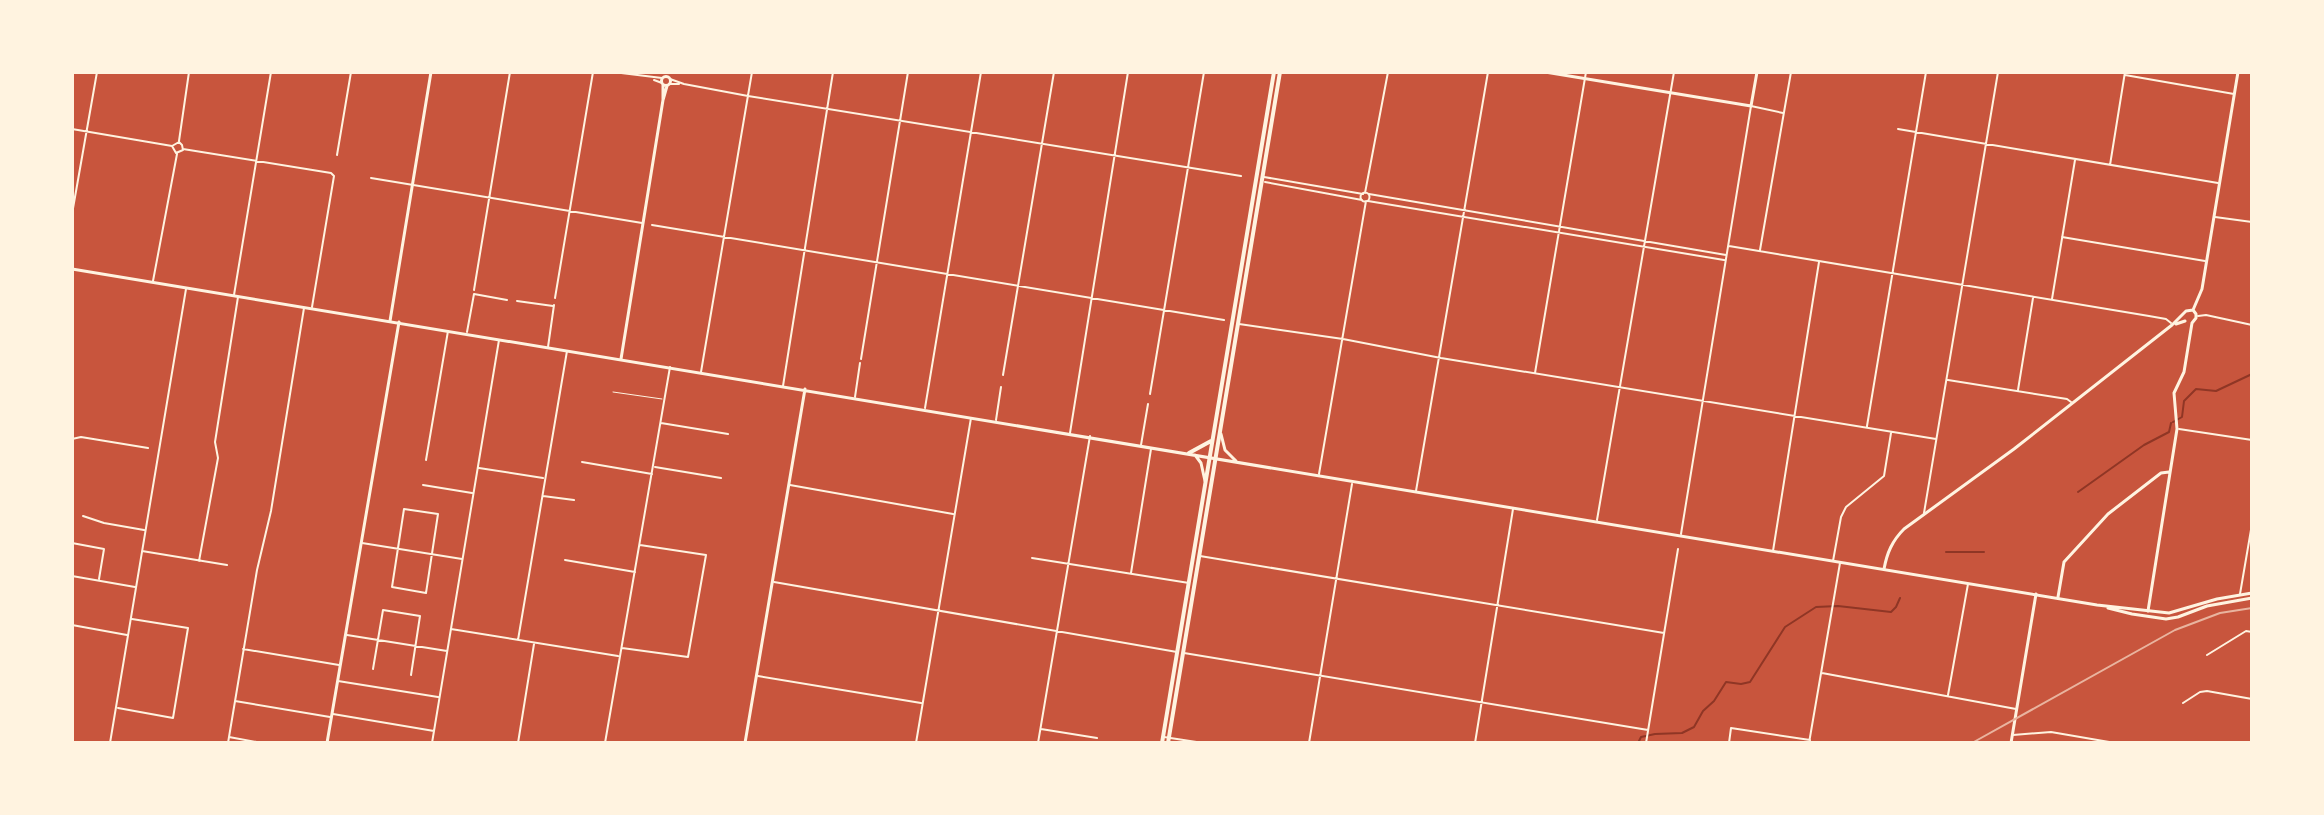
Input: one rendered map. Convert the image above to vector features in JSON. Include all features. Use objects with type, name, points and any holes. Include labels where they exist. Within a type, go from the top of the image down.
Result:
[{"type":"highway","points":[[1191,583],[1199,556],[1213,440],[1274,72]]},
{"type":"highway","points":[[1165,740],[1206,485],[1221,431],[1280,72]]},
{"type":"highway","points":[[1256,178],[1263,179]]},
{"type":"highway","points":[[1192,453],[1213,440]]},
{"type":"main road","points":[[390,321],[431,72]]},
{"type":"main road","points":[[1545,72],[1751,106],[1757,72]]},
{"type":"main road","points":[[2193,310],[2202,289],[2238,72]]},
{"type":"main road","points":[[621,359],[666,79]]},
{"type":"main road","points":[[72,269],[2097,605],[2169,613],[2205,601],[2240,594],[2252,596]]},
{"type":"main road","points":[[1884,569],[1887,552],[1895,538],[2073,403],[2186,311],[2193,310]]},
{"type":"main road","points":[[2148,611],[2177,427],[2174,393],[2184,372],[2192,323],[2197,316],[2193,310]]},
{"type":"main road","points":[[2183,315],[2185,321]]},
{"type":"main road","points":[[2172,325],[2185,321],[2192,323]]},
{"type":"main road","points":[[327,743],[399,322]]},
{"type":"main road","points":[[745,743],[805,389]]},
{"type":"main road","points":[[1221,431],[1225,450],[1236,461]]},
{"type":"main road","points":[[1192,453],[1201,463],[1206,485]]},
{"type":"main road","points":[[2057,598],[2064,562],[2118,505],[2161,473],[2169,472]]},
{"type":"main road","points":[[2011,743],[2036,594]]},
{"type":"main road","points":[[2097,605],[2166,619],[2252,596]]},
{"type":"street","points":[[72,214],[97,72]]},
{"type":"street","points":[[183,149],[179,142],[189,72]]},
{"type":"street","points":[[199,561],[218,458],[215,442],[271,72]]},
{"type":"street","points":[[337,155],[351,72]]},
{"type":"street","points":[[474,290],[510,72]]},
{"type":"street","points":[[555,298],[593,72]]},
{"type":"street","points":[[613,72],[1241,176]]},
{"type":"street","points":[[701,372],[752,72]]},
{"type":"street","points":[[783,386],[833,72]]},
{"type":"street","points":[[855,397],[908,72]]},
{"type":"street","points":[[925,409],[981,72]]},
{"type":"street","points":[[1003,375],[1054,72]]},
{"type":"street","points":[[1070,433],[1128,72]]},
{"type":"street","points":[[1150,394],[1204,72]]},
{"type":"street","points":[[1319,475],[1388,72]]},
{"type":"street","points":[[1416,492],[1488,72]]},
{"type":"street","points":[[1535,373],[1586,72]]},
{"type":"street","points":[[1597,522],[1674,72]]},
{"type":"street","points":[[1760,252],[1791,72]]},
{"type":"street","points":[[1867,427],[1926,72]]},
{"type":"street","points":[[1922,516],[1998,72]]},
{"type":"street","points":[[2110,165],[2125,74],[2234,94]]},
{"type":"street","points":[[1681,536],[1751,106],[1783,113]]},
{"type":"street","points":[[72,129],[172,146],[179,142]]},
{"type":"street","points":[[1898,129],[2219,183]]},
{"type":"street","points":[[172,146],[172,151],[177,153]]},
{"type":"street","points":[[153,282],[177,153],[183,149],[331,173],[334,181],[312,308]]},
{"type":"street","points":[[2052,299],[2076,159]]},
{"type":"street","points":[[371,178],[643,223]]},
{"type":"street","points":[[1263,179],[1347,194],[1365,201],[1430,205],[1684,248],[1726,261]]},
{"type":"street","points":[[1347,194],[1366,194],[1400,203]]},
{"type":"street","points":[[1365,201],[1366,194]]},
{"type":"street","points":[[1414,205],[1644,247],[1726,255]]},
{"type":"street","points":[[1429,210],[1430,205]]},
{"type":"street","points":[[1490,221],[1491,216]]},
{"type":"street","points":[[2214,216],[2252,222]]},
{"type":"street","points":[[1504,223],[1505,218]]},
{"type":"street","points":[[1528,227],[1529,222]]},
{"type":"street","points":[[652,225],[1224,320]]},
{"type":"street","points":[[1584,236],[1585,232]]},
{"type":"street","points":[[1599,239],[1600,234]]},
{"type":"street","points":[[1619,237],[1619,242]]},
{"type":"street","points":[[2062,237],[2206,261]]},
{"type":"street","points":[[1728,246],[2166,319],[2172,325]]},
{"type":"street","points":[[1683,253],[1684,248]]},
{"type":"street","points":[[1773,551],[1819,261]]},
{"type":"street","points":[[110,743],[186,288]]},
{"type":"street","points":[[467,333],[474,294],[507,300]]},
{"type":"street","points":[[2018,391],[2033,296]]},
{"type":"street","points":[[517,301],[554,306],[548,347]]},
{"type":"street","points":[[228,743],[257,570],[271,511],[304,307]]},
{"type":"street","points":[[2197,316],[2206,315],[2252,325]]},
{"type":"street","points":[[1238,324],[1936,439]]},
{"type":"street","points":[[426,460],[448,330]]},
{"type":"street","points":[[432,743],[499,339]]},
{"type":"street","points":[[518,640],[567,350]]},
{"type":"street","points":[[605,743],[670,367]]},
{"type":"street","points":[[1947,380],[2067,399],[2073,403]]},
{"type":"street","points":[[996,421],[1001,387]]},
{"type":"street","points":[[1141,445],[1148,404]]},
{"type":"street","points":[[916,743],[971,417]]},
{"type":"street","points":[[660,423],[728,434]]},
{"type":"street","points":[[2177,427],[2252,440]]},
{"type":"street","points":[[1833,561],[1841,517],[1846,507],[1884,476],[1891,431]]},
{"type":"street","points":[[1038,743],[1090,436]]},
{"type":"street","points":[[72,439],[81,437],[148,448]]},
{"type":"street","points":[[1131,574],[1151,447]]},
{"type":"street","points":[[582,462],[652,474]]},
{"type":"street","points":[[653,467],[721,478]]},
{"type":"street","points":[[477,468],[545,479]]},
{"type":"street","points":[[1309,743],[1353,482]]},
{"type":"street","points":[[423,485],[473,493]]},
{"type":"street","points":[[789,485],[954,514]]},
{"type":"street","points":[[543,496],[574,500]]},
{"type":"street","points":[[1926,502],[1935,508]]},
{"type":"street","points":[[1475,743],[1513,508]]},
{"type":"street","points":[[404,509],[438,514],[426,593],[392,587],[398,549],[404,509]]},
{"type":"street","points":[[83,516],[145,530]]},
{"type":"street","points":[[2240,594],[2252,524]]},
{"type":"street","points":[[72,543],[104,549],[99,581]]},
{"type":"street","points":[[361,543],[462,559]]},
{"type":"street","points":[[621,647],[688,657],[706,555],[640,545]]},
{"type":"street","points":[[1646,742],[1678,549]]},
{"type":"street","points":[[142,551],[227,565]]},
{"type":"street","points":[[1199,556],[1664,633]]},
{"type":"street","points":[[1032,558],[1191,583]]},
{"type":"street","points":[[565,560],[635,572]]},
{"type":"street","points":[[1729,743],[1731,728],[1810,742],[1840,562]]},
{"type":"street","points":[[72,576],[137,587]]},
{"type":"street","points":[[773,582],[1648,730]]},
{"type":"street","points":[[1947,696],[1968,584]]},
{"type":"street","points":[[373,669],[383,610],[420,616],[411,675]]},
{"type":"street","points":[[117,708],[173,718],[188,628],[132,619]]},
{"type":"street","points":[[72,625],[129,635]]},
{"type":"street","points":[[451,629],[620,657]]},
{"type":"street","points":[[2207,655],[2246,631],[2252,632]]},
{"type":"street","points":[[346,635],[447,651]]},
{"type":"street","points":[[518,743],[534,642]]},
{"type":"street","points":[[243,649],[340,665]]},
{"type":"street","points":[[1822,673],[2016,709]]},
{"type":"street","points":[[756,676],[922,703]]},
{"type":"street","points":[[338,681],[439,697]]},
{"type":"street","points":[[2183,703],[2207,691],[2252,699]]},
{"type":"street","points":[[235,701],[434,731]]},
{"type":"street","points":[[1040,729],[1097,738]]},
{"type":"street","points":[[2012,735],[2051,732],[2115,743]]},
{"type":"street","points":[[229,737],[262,743]]},
{"type":"street","points":[[1165,740],[1203,743]]},
{"type":"lane","points":[[613,392],[664,400]]},
{"type":"waterway","points":[[2173,422],[2182,417],[2184,401],[2196,389],[2216,391],[2252,374]]},
{"type":"waterway","points":[[2078,492],[2144,445],[2169,432],[2171,423]]},
{"type":"waterway","points":[[1946,552],[1984,552]]},
{"type":"waterway","points":[[1638,743],[1641,737],[1682,733],[1694,727],[1726,682],[1750,682],[1785,627],[1816,607],[1838,606],[1891,612],[1900,598]]},
{"type":"railway","points":[[1972,743],[2175,630],[2220,613],[2252,608]]}]
